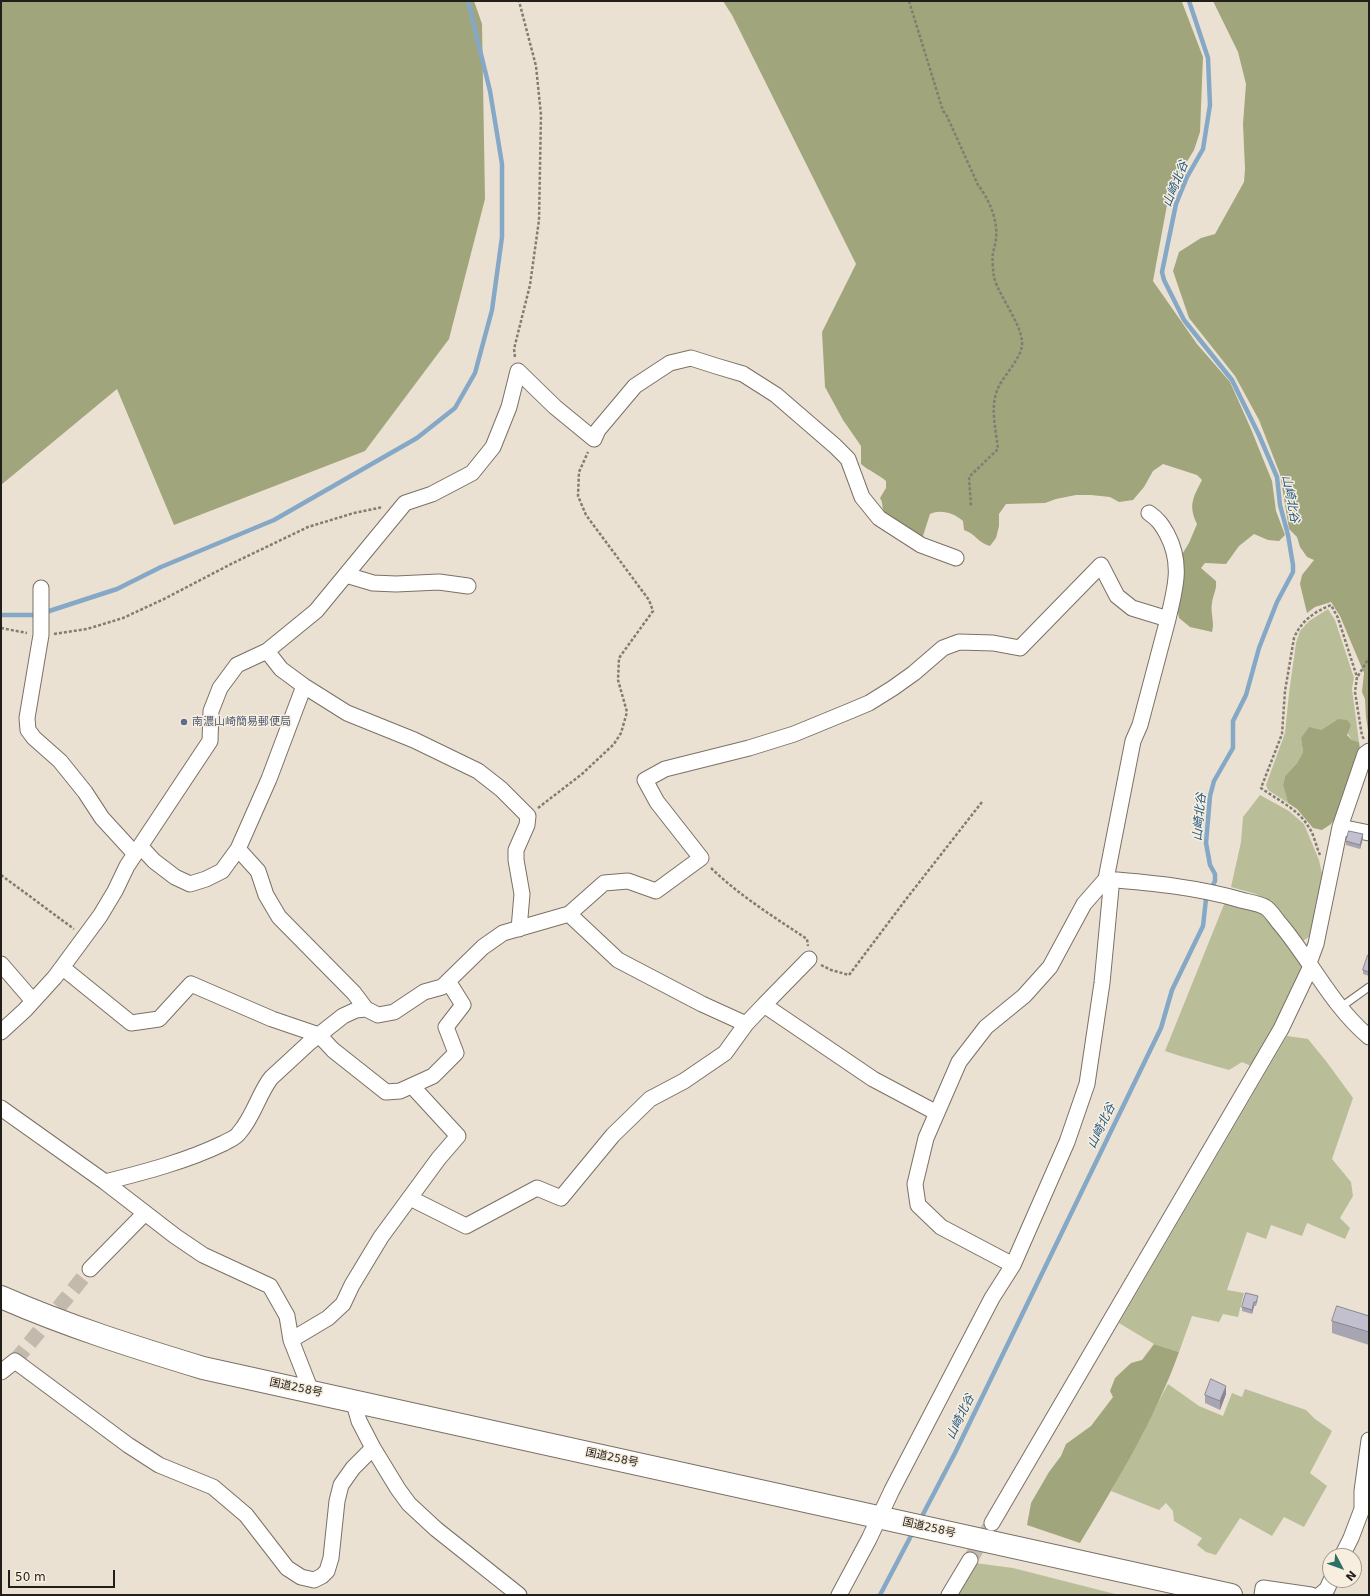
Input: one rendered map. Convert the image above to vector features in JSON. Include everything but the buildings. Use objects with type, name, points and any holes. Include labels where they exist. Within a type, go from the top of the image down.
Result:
[{"type":"highway","name":"国道258号","points":[[1,1297],[31,1310],[122,1343],[203,1368],[1231,1595]]},
{"type":"street","points":[[1,1032],[33,1001],[62,968],[86,937],[115,892],[127,866],[210,741],[211,711],[220,688],[237,665],[267,651],[316,611],[405,503],[432,494],[472,473],[493,447],[508,407],[518,371],[555,406],[594,439],[598,430],[635,386],[670,363],[691,358],[743,374],[776,395],[848,459],[862,497],[879,518],[921,545],[956,558]]},
{"type":"street","points":[[1013,1265],[941,1227],[918,1205],[915,1184],[926,1138],[959,1062],[986,1027],[1024,996],[1050,967],[1084,904],[1106,879],[1134,741],[1140,725],[1168,619],[1176,579],[1176,557],[1168,537],[1161,523],[1149,513]]},
{"type":"street","points":[[105,1182],[206,1151],[238,1135],[249,1122],[266,1085],[271,1078],[319,1035],[343,1016],[356,1010],[366,1010],[378,1014],[394,1012],[424,992],[442,987],[483,947],[503,933],[570,914],[604,883],[628,881],[656,891],[701,858],[657,802],[645,780],[665,769],[749,748],[794,734],[869,703],[914,673],[943,648],[959,642],[993,643],[1020,648],[1101,565],[1117,596],[1132,608],[1168,619]]},
{"type":"street","points":[[346,575],[373,583],[439,582],[468,586]]},
{"type":"street","points":[[41,588],[40,635],[27,718],[28,730],[34,738],[60,761],[85,792],[102,818],[138,850],[175,877],[190,884],[206,879],[222,871],[238,849],[269,779],[304,686]]},
{"type":"street","points":[[267,651],[281,669],[304,686],[347,713],[414,740],[478,771],[501,789],[528,816],[527,825],[516,850],[516,860],[522,894],[518,929]]},
{"type":"street","points":[[992,1523],[1281,1029],[1310,965],[1316,944],[1340,827],[1367,746]]},
{"type":"street","points":[[1340,827],[1369,833]]},
{"type":"street","points":[[238,849],[258,871],[266,895],[279,917],[354,993],[366,1010]]},
{"type":"street","points":[[1106,879],[1172,885],[1226,895],[1265,907],[1295,941],[1310,965],[1341,1008],[1369,1037]]},
{"type":"street","points":[[839,1595],[869,1539],[885,1518],[892,1490],[992,1298],[1013,1265],[1067,1142],[1087,1084],[1102,983],[1110,888],[1106,879]]},
{"type":"street","points":[[570,914],[618,960],[702,1004],[746,1024]]},
{"type":"street","points":[[410,1198],[466,1226],[537,1188],[561,1198],[613,1135],[650,1099],[684,1081],[725,1053],[746,1024],[808,959]]},
{"type":"street","points":[[1,964],[33,1001]]},
{"type":"street","points":[[62,968],[131,1023],[159,1019],[191,984],[272,1019],[319,1035],[333,1050],[386,1092],[400,1091],[433,1076],[456,1054],[446,1027],[463,1005],[448,981]]},
{"type":"street","points":[[764,1005],[873,1079],[937,1114]]},
{"type":"street","points":[[291,1340],[328,1318],[343,1304],[381,1237],[439,1158],[458,1136],[412,1086]]},
{"type":"street","points":[[1,1108],[105,1182],[175,1236],[203,1255],[270,1286],[287,1316],[291,1340],[311,1391]]},
{"type":"street","points":[[90,1269],[146,1213]]},
{"type":"street","points":[[1,1372],[15,1361],[128,1445],[159,1465],[213,1487],[246,1515],[287,1568],[301,1577],[314,1580],[322,1576],[327,1571],[331,1558],[337,1501],[341,1485],[353,1468],[373,1448]]},
{"type":"street","points":[[353,1400],[359,1421],[373,1448],[409,1504],[436,1529],[519,1595]]},
{"type":"street","points":[[1346,1548],[1362,1509],[1369,1440]]},
{"type":"street","points":[[949,1595],[970,1560]]},
{"type":"street","points":[[1262,1595],[1263,1588],[1311,1595]]},
{"type":"street","points":[[1320,1595],[1327,1588]]},
{"type":"lane","points":[[1341,1008],[1369,987]]},
{"type":"path","points":[[518,371],[514,349],[530,285],[539,220],[541,115],[536,66],[519,1]]},
{"type":"path","points":[[909,1],[943,111],[946,114],[978,185],[985,194],[995,221],[996,238],[993,254],[994,277],[999,292],[1020,331],[1022,349],[998,387],[994,400],[994,415],[998,449],[969,477],[972,506]]},
{"type":"path","points":[[528,816],[582,774],[614,744],[621,733],[626,712],[618,680],[619,658],[653,611],[649,600],[586,516],[578,496],[579,472],[594,439]]},
{"type":"path","points":[[1,628],[40,635],[88,629],[123,618],[164,599],[233,563],[308,527],[354,513],[405,503]]},
{"type":"path","points":[[1329,880],[1309,826],[1293,810],[1261,788],[1282,734],[1286,691],[1294,638],[1297,630],[1302,624],[1319,610],[1331,605],[1338,618],[1357,677]]},
{"type":"path","points":[[1367,746],[1362,736],[1355,692],[1357,677],[1369,658]]},
{"type":"path","points":[[701,858],[728,884],[756,905],[807,939],[808,959],[831,970],[849,975],[982,802]]},
{"type":"path","points":[[1,875],[86,937]]},
{"type":"green space","points":[[1,1],[474,1],[482,24],[485,199],[449,339],[365,451],[174,525],[117,389],[1,485]]},
{"type":"green space","points":[[723,1],[1183,1],[1182,2],[1203,57],[1200,132],[1194,150],[1177,178],[1167,205],[1153,281],[1197,344],[1230,382],[1272,481],[1276,511],[1285,535],[1279,541],[1268,540],[1254,534],[1239,546],[1226,564],[1205,563],[1201,568],[1216,581],[1216,587],[1212,600],[1212,632],[1190,627],[1179,618],[1176,600],[1181,556],[1189,543],[1197,524],[1192,506],[1194,497],[1202,480],[1197,475],[1163,464],[1153,471],[1144,487],[1133,500],[1119,502],[1110,497],[1076,495],[1045,503],[1006,504],[999,514],[999,526],[996,538],[990,546],[986,545],[964,530],[963,521],[956,516],[947,513],[939,512],[930,514],[923,536],[918,538],[900,528],[888,518],[880,498],[886,488],[886,481],[861,464],[861,446],[843,420],[825,387],[822,332],[856,264],[732,15]]},
{"type":"green space","points":[[1213,1],[1369,1],[1369,737],[1365,699],[1362,692],[1364,673],[1340,616],[1331,602],[1315,607],[1307,613],[1300,584],[1302,575],[1314,560],[1307,557],[1300,547],[1297,537],[1289,529],[1280,474],[1259,420],[1235,376],[1189,318],[1173,271],[1179,252],[1201,238],[1215,234],[1244,182],[1245,169],[1243,124],[1246,84],[1238,52]]},
{"type":"green space","points":[[1328,609],[1335,620],[1354,678],[1352,689],[1359,742],[1352,740],[1338,719],[1321,730],[1301,738],[1303,752],[1297,763],[1285,776],[1283,785],[1288,803],[1268,790],[1266,785],[1285,733],[1296,643],[1300,631],[1309,621]]},
{"type":"green space","points":[[1338,719],[1347,720],[1351,725],[1347,735],[1352,740],[1359,742],[1360,749],[1339,813],[1331,824],[1322,830],[1313,828],[1297,809],[1288,803],[1283,785],[1285,776],[1297,763],[1303,752],[1301,738],[1309,727],[1321,730]]},
{"type":"green space","points":[[1260,795],[1289,811],[1304,824],[1319,860],[1323,878],[1309,937],[1301,942],[1273,904],[1256,894],[1231,887],[1241,842],[1243,817]]},
{"type":"green space","points":[[1225,902],[1258,911],[1268,920],[1302,962],[1302,971],[1253,1067],[1242,1062],[1229,1070],[1165,1051]]},
{"type":"green space","points":[[1287,1036],[1308,1039],[1353,1098],[1332,1159],[1351,1182],[1353,1196],[1340,1218],[1350,1228],[1345,1239],[1307,1223],[1302,1236],[1271,1225],[1266,1239],[1247,1232],[1227,1290],[1244,1293],[1238,1317],[1223,1314],[1219,1322],[1192,1316],[1179,1352],[1154,1344],[1119,1323]]},
{"type":"green space","points":[[1154,1344],[1179,1352],[1170,1376],[1147,1425],[1080,1543],[1027,1525],[1031,1503],[1049,1472],[1061,1456],[1066,1444],[1091,1426],[1113,1397],[1110,1391],[1115,1378],[1131,1363],[1142,1360]]},
{"type":"green space","points":[[1168,1384],[1199,1406],[1223,1416],[1232,1393],[1242,1397],[1245,1389],[1306,1410],[1315,1419],[1332,1431],[1310,1473],[1327,1486],[1304,1527],[1284,1517],[1272,1536],[1240,1518],[1216,1555],[1206,1552],[1197,1545],[1202,1538],[1174,1521],[1173,1511],[1166,1503],[1159,1510],[1111,1491]]},
{"type":"green space","points":[[975,1563],[1013,1568],[1119,1595],[956,1595]]},
{"type":"waterway","points":[[1,615],[37,615],[117,589],[161,567],[274,520],[417,438],[455,408],[475,373],[492,310],[502,237],[502,164],[490,91],[468,1]]},
{"type":"waterway","name":"山崎北谷","points":[[920,1520],[955,1453],[1161,1028],[1172,990],[1203,926],[1206,899],[1215,881],[1215,874],[1210,865],[1206,843],[1210,796],[1214,781],[1233,748],[1233,721],[1246,695],[1259,648],[1277,602],[1293,572],[1288,535],[1280,505],[1277,477],[1259,435],[1232,380],[1184,320],[1164,280],[1162,272],[1176,204],[1187,177],[1203,149],[1210,105],[1208,58],[1189,1]]},
{"type":"waterway","name":"山崎北谷","points":[[880,1595],[913,1532]]},
{"type":"tunnel","points":[[15,1361],[90,1269]]},
{"type":"tunnel","points":[[970,1560],[992,1523]]},
{"type":"place","name":"南濃山崎簡易郵便局","points":[[184,722]]}]
